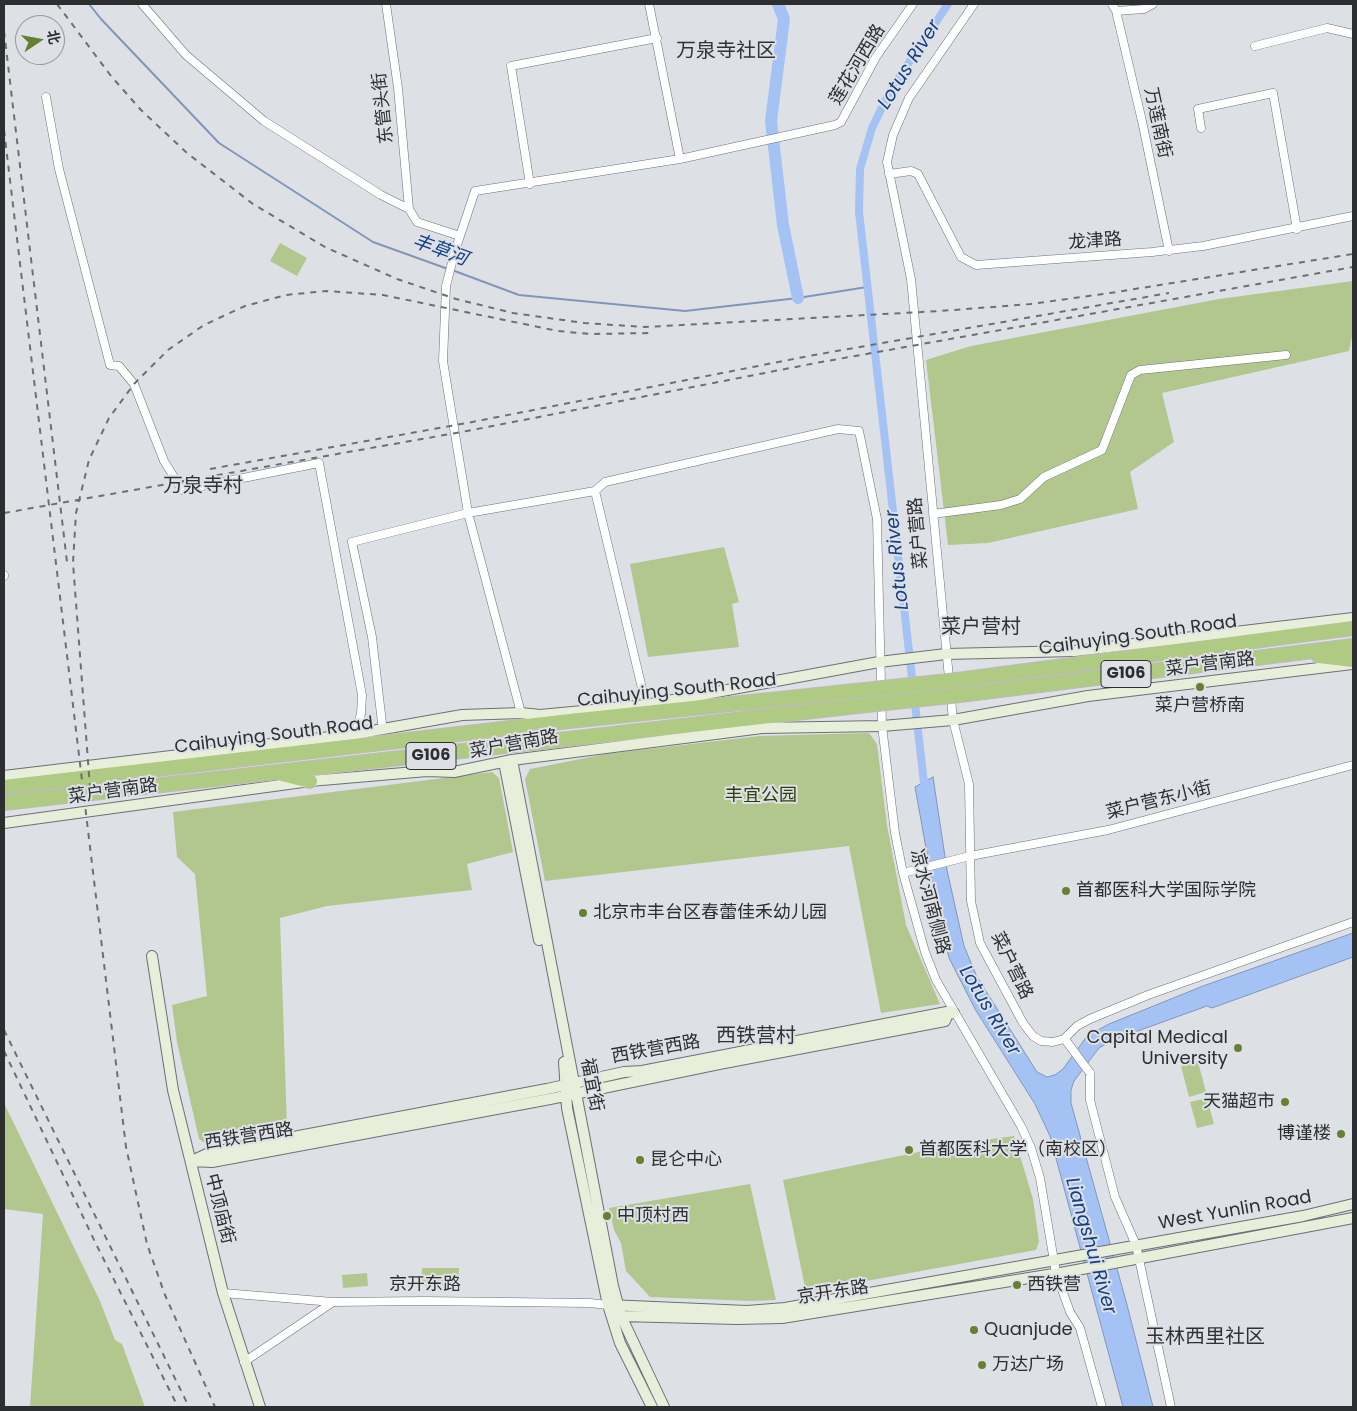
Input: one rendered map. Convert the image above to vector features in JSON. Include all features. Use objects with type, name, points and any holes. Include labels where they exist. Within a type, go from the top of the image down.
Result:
[{"type":"highway","name":"Caihuying South Road","points":[[4,787],[570,721],[957,680],[1280,636],[1353,622]]},
{"type":"highway","name":"Caihuying South Road","points":[[4,803],[960,695],[1353,646]]},
{"type":"highway","points":[[1293,654],[1353,660]]},
{"type":"highway","points":[[540,715],[570,721]]},
{"type":"highway","points":[[272,772],[310,781]]},
{"type":"street","points":[[142,4],[186,55],[264,122],[382,195],[409,209],[416,222],[460,236],[446,286],[443,361],[468,513],[521,713]]},
{"type":"street","name":"东管头街","points":[[386,4],[398,88],[409,209]]},
{"type":"street","points":[[650,4],[680,159]]},
{"type":"street","name":"莲花河西路","points":[[460,236],[475,191],[530,184],[680,159],[841,122],[876,57],[913,4]]},
{"type":"street","name":"菜户营路","points":[[974,4],[909,98],[893,135],[888,153],[889,174],[911,279],[953,720],[969,784],[971,901],[974,918],[980,943],[999,981],[1033,1036],[1040,1041],[1066,1040]]},
{"type":"street","name":"万莲南街","points":[[1112,4],[1116,11],[1169,251]]},
{"type":"street","points":[[1116,11],[1144,9],[1153,4]]},
{"type":"street","points":[[1255,46],[1327,28],[1353,34]]},
{"type":"street","points":[[530,184],[511,66],[657,38]]},
{"type":"street","points":[[1201,128],[1198,109],[1272,93],[1297,229]]},
{"type":"street","points":[[46,97],[59,169],[110,365],[120,366],[134,384],[164,461],[182,490],[319,462],[362,695],[361,714],[355,734]]},
{"type":"street","name":"龙津路","points":[[889,174],[911,171],[918,174],[961,257],[976,265],[1169,251],[1297,229],[1353,216]]},
{"type":"street","points":[[933,514],[1001,505],[1020,499],[1044,477],[1102,450],[1131,374],[1140,370],[1286,355]]},
{"type":"street","name":"凉水河南侧路","points":[[595,491],[605,482],[644,473],[838,430],[859,431],[877,519],[882,726],[895,833],[904,873],[925,952],[936,980],[951,1012],[1020,1126],[1031,1148],[1040,1178],[1070,1312],[1080,1328],[1102,1407]]},
{"type":"street","points":[[335,546],[468,513],[595,491],[646,705]]},
{"type":"street","points":[[352,542],[372,637],[382,723]]},
{"type":"street","name":"菜户营南路","points":[[4,776],[355,734],[462,715],[521,713],[540,715],[646,705],[879,662],[946,654],[1075,651],[1353,622]]},
{"type":"street","name":"菜户营南路","points":[[4,823],[310,781],[427,771],[454,772],[508,761],[762,728],[882,726],[953,720],[1088,696],[1353,664]]},
{"type":"street","name":"福宜街","points":[[508,761],[565,1068],[571,1089],[569,1118],[613,1305],[620,1343],[652,1407]]},
{"type":"street","name":"菜户营东小街","points":[[904,873],[970,856],[1108,830],[1353,765]]},
{"type":"street","points":[[1171,1407],[1140,1258],[1115,1198],[1090,1100],[1090,1073],[1066,1040],[1077,1026],[1148,995],[1353,922]]},
{"type":"street","name":"中顶庙街","points":[[152,956],[173,1090],[223,1292],[260,1407]]},
{"type":"street","name":"西铁营西路","points":[[191,1161],[212,1162],[571,1089],[945,1021],[951,1012]]},
{"type":"street","name":"West Yunlin Road","points":[[1122,1248],[1303,1216],[1353,1204]]},
{"type":"street","name":"West Yunlin Road","points":[[1126,1261],[1353,1218]]},
{"type":"street","name":"京开东路","points":[[333,1302],[590,1303],[765,1310],[845,1298],[1122,1248]]},
{"type":"street","name":"京开东路","points":[[621,1316],[737,1319],[782,1318],[1126,1261]]},
{"type":"street","points":[[223,1292],[333,1302]]},
{"type":"street","points":[[244,1362],[333,1302]]},
{"type":"street","points":[[613,1305],[621,1316],[664,1407]]},
{"type":"green space","points":[[280,243],[307,258],[297,276],[270,261]]},
{"type":"green space","points":[[1353,281],[1353,332],[1349,351],[1162,393],[1174,442],[1130,472],[1138,509],[988,543],[948,545],[926,360],[971,346],[1219,299]]},
{"type":"green space","points":[[724,547],[739,602],[732,604],[739,647],[648,657],[630,564]]},
{"type":"green space","name":"丰宜公园","points":[[869,733],[877,744],[887,825],[906,925],[940,1004],[881,1013],[849,846],[545,881],[525,779],[530,769],[606,754],[759,736]]},
{"type":"green space","points":[[492,772],[499,778],[513,852],[467,864],[472,890],[327,906],[280,918],[287,1129],[205,1143],[199,1139],[177,1042],[172,1005],[207,996],[195,874],[177,857],[173,812]]},
{"type":"green space","points":[[1198,1062],[1206,1092],[1189,1097],[1181,1066]]},
{"type":"green space","points":[[1207,1098],[1214,1124],[1197,1128],[1190,1102]]},
{"type":"green space","points":[[4,1103],[100,1301],[115,1340],[122,1344],[145,1407],[30,1407],[43,1214],[4,1209]]},
{"type":"green space","points":[[1014,1136],[1033,1199],[1039,1242],[1036,1250],[806,1292],[783,1180],[943,1147],[951,1156],[963,1149],[962,1143]]},
{"type":"green space","points":[[750,1184],[776,1300],[751,1301],[650,1297],[626,1271],[621,1243],[614,1230],[609,1208]]},
{"type":"green space","points":[[422,1268],[459,1268],[458,1286],[421,1286]]},
{"type":"green space","points":[[367,1273],[368,1286],[343,1288],[342,1275]]},
{"type":"water","name":"Liangshui River","points":[[933,777],[947,870],[964,946],[977,977],[1037,1072],[1047,1077],[1055,1075],[1063,1069],[1087,1036],[1109,1024],[1203,986],[1353,933],[1353,957],[1212,1008],[1207,1006],[1113,1040],[1099,1048],[1074,1081],[1071,1090],[1071,1103],[1126,1301],[1153,1407],[1123,1407],[1050,1136],[1035,1104],[975,1009],[949,958],[935,898],[915,787]]},
{"type":"waterway","name":"丰草河","points":[[89,4],[219,143],[373,242],[448,269]]},
{"type":"waterway","points":[[778,4],[784,19],[771,121],[783,225],[798,298]]},
{"type":"waterway","name":"Lotus River","points":[[925,792],[859,212],[860,169],[872,128],[890,91],[948,4]]},
{"type":"waterway","name":"丰草河","points":[[452,270],[519,295],[685,311],[798,298],[867,287]]},
{"type":"railway","points":[[57,4],[111,76],[141,110],[187,153],[253,204],[325,247],[397,279],[456,299],[513,313],[584,323],[645,327],[940,311],[1031,304],[1353,254]]},
{"type":"railway","points":[[4,31],[67,562]]},
{"type":"railway","points":[[4,130],[126,1147],[147,1244],[165,1295],[215,1407]]},
{"type":"railway","points":[[4,513],[467,431],[816,363],[1353,267]]},
{"type":"railway","points":[[91,801],[73,563],[76,513],[89,460],[109,418],[134,384],[168,350],[204,325],[245,306],[286,295],[326,291],[383,295],[558,331],[590,334],[650,333]]},
{"type":"railway","points":[[210,469],[467,423],[814,355],[1169,293]]},
{"type":"railway","points":[[4,1030],[189,1407]]},
{"type":"railway","points":[[4,1051],[96,1244],[178,1407]]},
{"type":"place","name":"菜户营桥南","points":[[1200,687]]},
{"type":"place","name":"首都医科大学国际学院","points":[[1066,891]]},
{"type":"place","name":"北京市丰台区春蕾佳禾幼儿园","points":[[583,913]]},
{"type":"place","name":"Capital Medical University","points":[[1238,1048]]},
{"type":"place","name":"天猫超市","points":[[1285,1102]]},
{"type":"place","name":"博谨楼","points":[[1341,1134]]},
{"type":"place","name":"首都医科大学（南校区）","points":[[909,1150]]},
{"type":"place","name":"昆仑中心","points":[[640,1160]]},
{"type":"place","name":"中顶村西","points":[[607,1216]]},
{"type":"place","name":"西铁营","points":[[1017,1285]]},
{"type":"place","name":"Quanjude","points":[[974,1330]]},
{"type":"place","name":"万达广场","points":[[982,1365]]},
{"type":"district","name":"万泉寺社区","points":[[726,52]]},
{"type":"district","name":"万泉寺村","points":[[203,487]]},
{"type":"district","name":"菜户营村","points":[[981,628]]},
{"type":"district","name":"西铁营村","points":[[756,1037]]},
{"type":"district","name":"玉林西里社区","points":[[1205,1338]]}]
